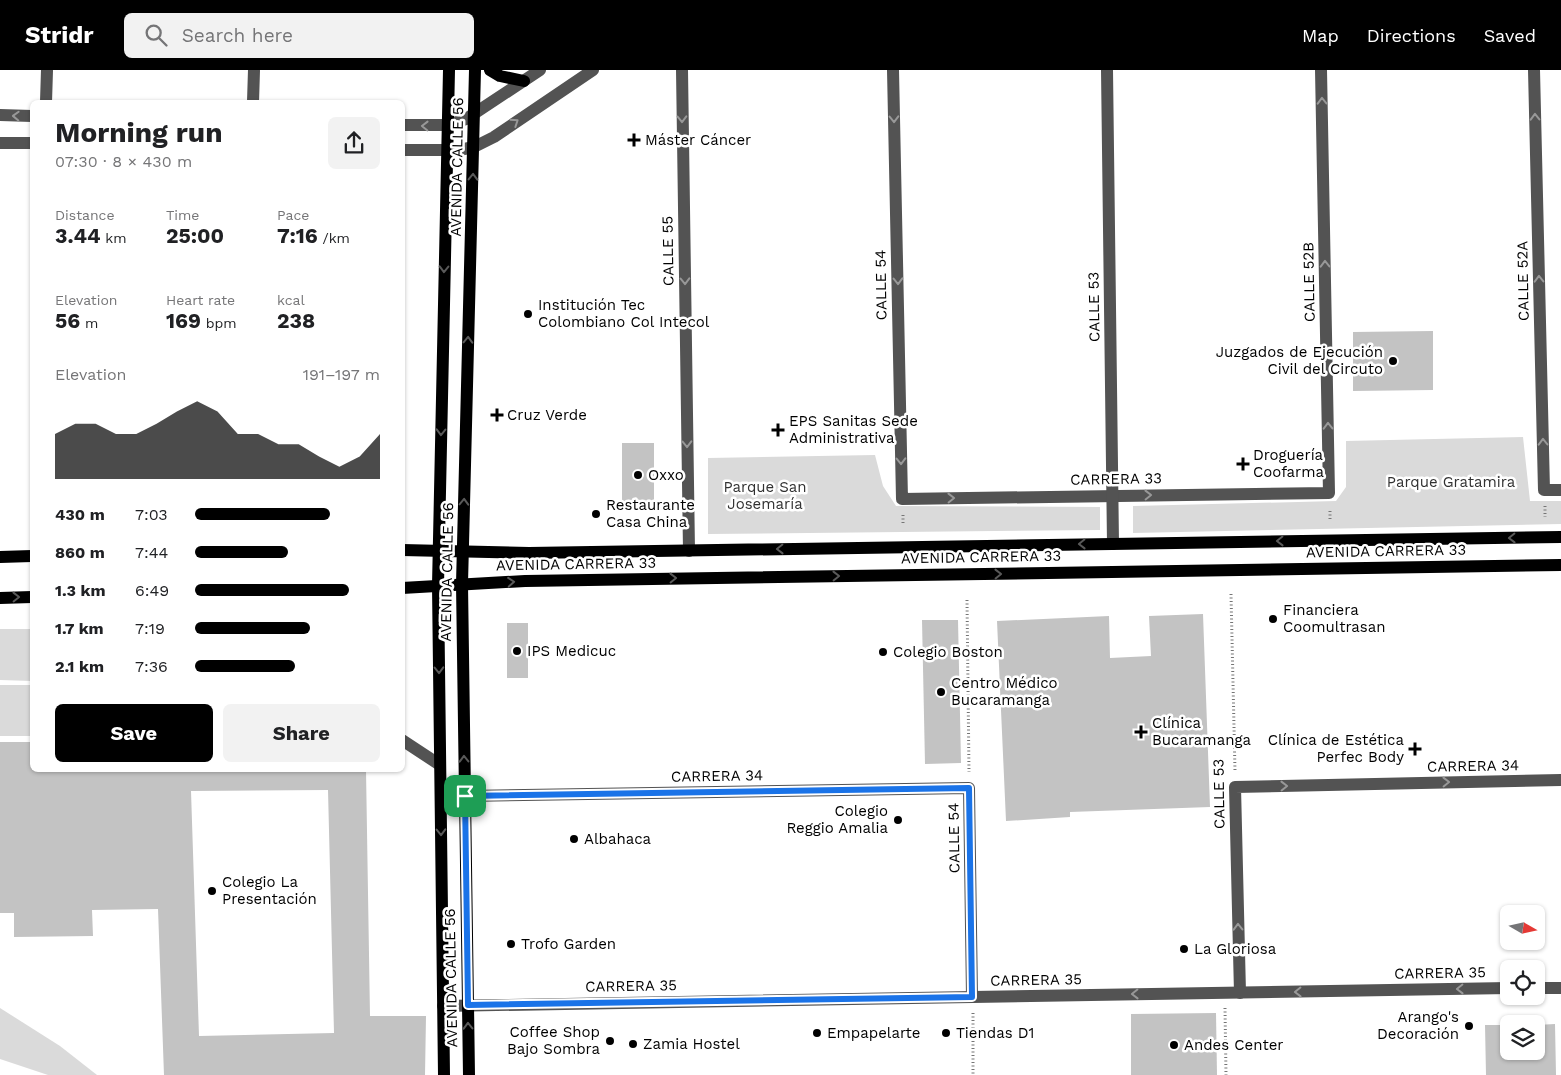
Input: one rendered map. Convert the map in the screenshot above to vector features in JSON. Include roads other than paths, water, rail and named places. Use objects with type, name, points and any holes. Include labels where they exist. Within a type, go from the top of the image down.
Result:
[{"type":"main road","name":"AVENIDA CALLE 56","points":[[444,1075],[438,550],[449,70]]},
{"type":"main road","name":"AVENIDA CALLE 56","points":[[469,1075],[462,551],[476,70]]},
{"type":"main road","points":[[490,70],[500,76],[524,81]]},
{"type":"main road","name":"AVENIDA CARRERA 33","points":[[405,550],[529,553],[1561,537]]},
{"type":"main road","points":[[0,557],[30,556]]},
{"type":"main road","name":"AVENIDA CARRERA 33","points":[[405,588],[525,581],[1561,565]]},
{"type":"main road","points":[[0,598],[30,597]]},
{"type":"street","points":[[46,100],[47,70]]},
{"type":"street","points":[[253,100],[254,70]]},
{"type":"street","points":[[405,125],[448,125],[466,119],[540,70]]},
{"type":"street","points":[[405,150],[447,151],[474,147],[494,137],[593,70]]},
{"type":"street","name":"CALLE 55","points":[[682,70],[689,551]]},
{"type":"street","name":"CALLE 54","points":[[893,70],[902,499]]},
{"type":"street","name":"CALLE 53","points":[[1107,70],[1113,544]]},
{"type":"street","name":"CALLE 52B","points":[[1321,70],[1330,492]]},
{"type":"street","name":"CALLE 52A","points":[[1534,70],[1544,490],[1561,490]]},
{"type":"street","points":[[0,115],[30,116]]},
{"type":"street","points":[[0,143],[30,143]]},
{"type":"street","name":"CARRERA 33","points":[[902,499],[1330,492]]},
{"type":"street","points":[[405,742],[440,765]]},
{"type":"street","name":"CARRERA 34","points":[[1235,787],[1561,780]]},
{"type":"street","name":"CALLE 53","points":[[1235,787],[1240,993]]},
{"type":"street","name":"CALLE 54","points":[[969,788],[972,997]]},
{"type":"street","name":"CARRERA 34","points":[[465,796],[969,788]]},
{"type":"street","name":"CARRERA 35","points":[[443,1006],[1500,988]]},
{"type":"street","points":[[1545,988],[1561,988]]},
{"type":"place","name":"Máster Cáncer","points":[[634,140]]},
{"type":"place","name":"Institución Tec Colombiano Col Intecol","points":[[528,314]]},
{"type":"place","name":"Juzgados de Ejecución Civil del Circuto","points":[[1393,361]]},
{"type":"place","name":"Cruz Verde","points":[[497,415]]},
{"type":"place","name":"EPS Sanitas Sede Administrativa","points":[[778,430]]},
{"type":"place","name":"Droguería Coofarma","points":[[1243,464]]},
{"type":"place","name":"Oxxo","points":[[638,475]]},
{"type":"place","name":"Restaurante Casa China","points":[[596,514]]},
{"type":"place","name":"Financiera Coomultrasan","points":[[1273,619]]},
{"type":"place","name":"IPS Medicuc","points":[[517,651]]},
{"type":"place","name":"Colegio Boston","points":[[883,652]]},
{"type":"place","name":"Centro Médico Bucaramanga","points":[[941,692]]},
{"type":"place","name":"Clínica Bucaramanga","points":[[1141,732]]},
{"type":"place","name":"Clínica de Estética Perfec Body","points":[[1415,749]]},
{"type":"place","name":"Colegio Reggio Amalia","points":[[898,820]]},
{"type":"place","name":"Albahaca","points":[[574,839]]},
{"type":"place","name":"Colegio La Presentación","points":[[212,891]]},
{"type":"place","name":"Trofo Garden","points":[[511,944]]},
{"type":"place","name":"La Gloriosa","points":[[1184,949]]},
{"type":"place","name":"Arango's Decoración","points":[[1469,1026]]},
{"type":"place","name":"Empapelarte","points":[[817,1033]]},
{"type":"place","name":"Tiendas D1","points":[[946,1033]]},
{"type":"place","name":"Coffee Shop Bajo Sombra","points":[[610,1041]]},
{"type":"place","name":"Zamia Hostel","points":[[633,1044]]},
{"type":"place","name":"Andes Center","points":[[1174,1045]]},
{"type":"park label","name":"Parque Gratamira","points":[[1451,482]]},
{"type":"park label","name":"Parque San Josemaría","points":[[765,496]]}]
